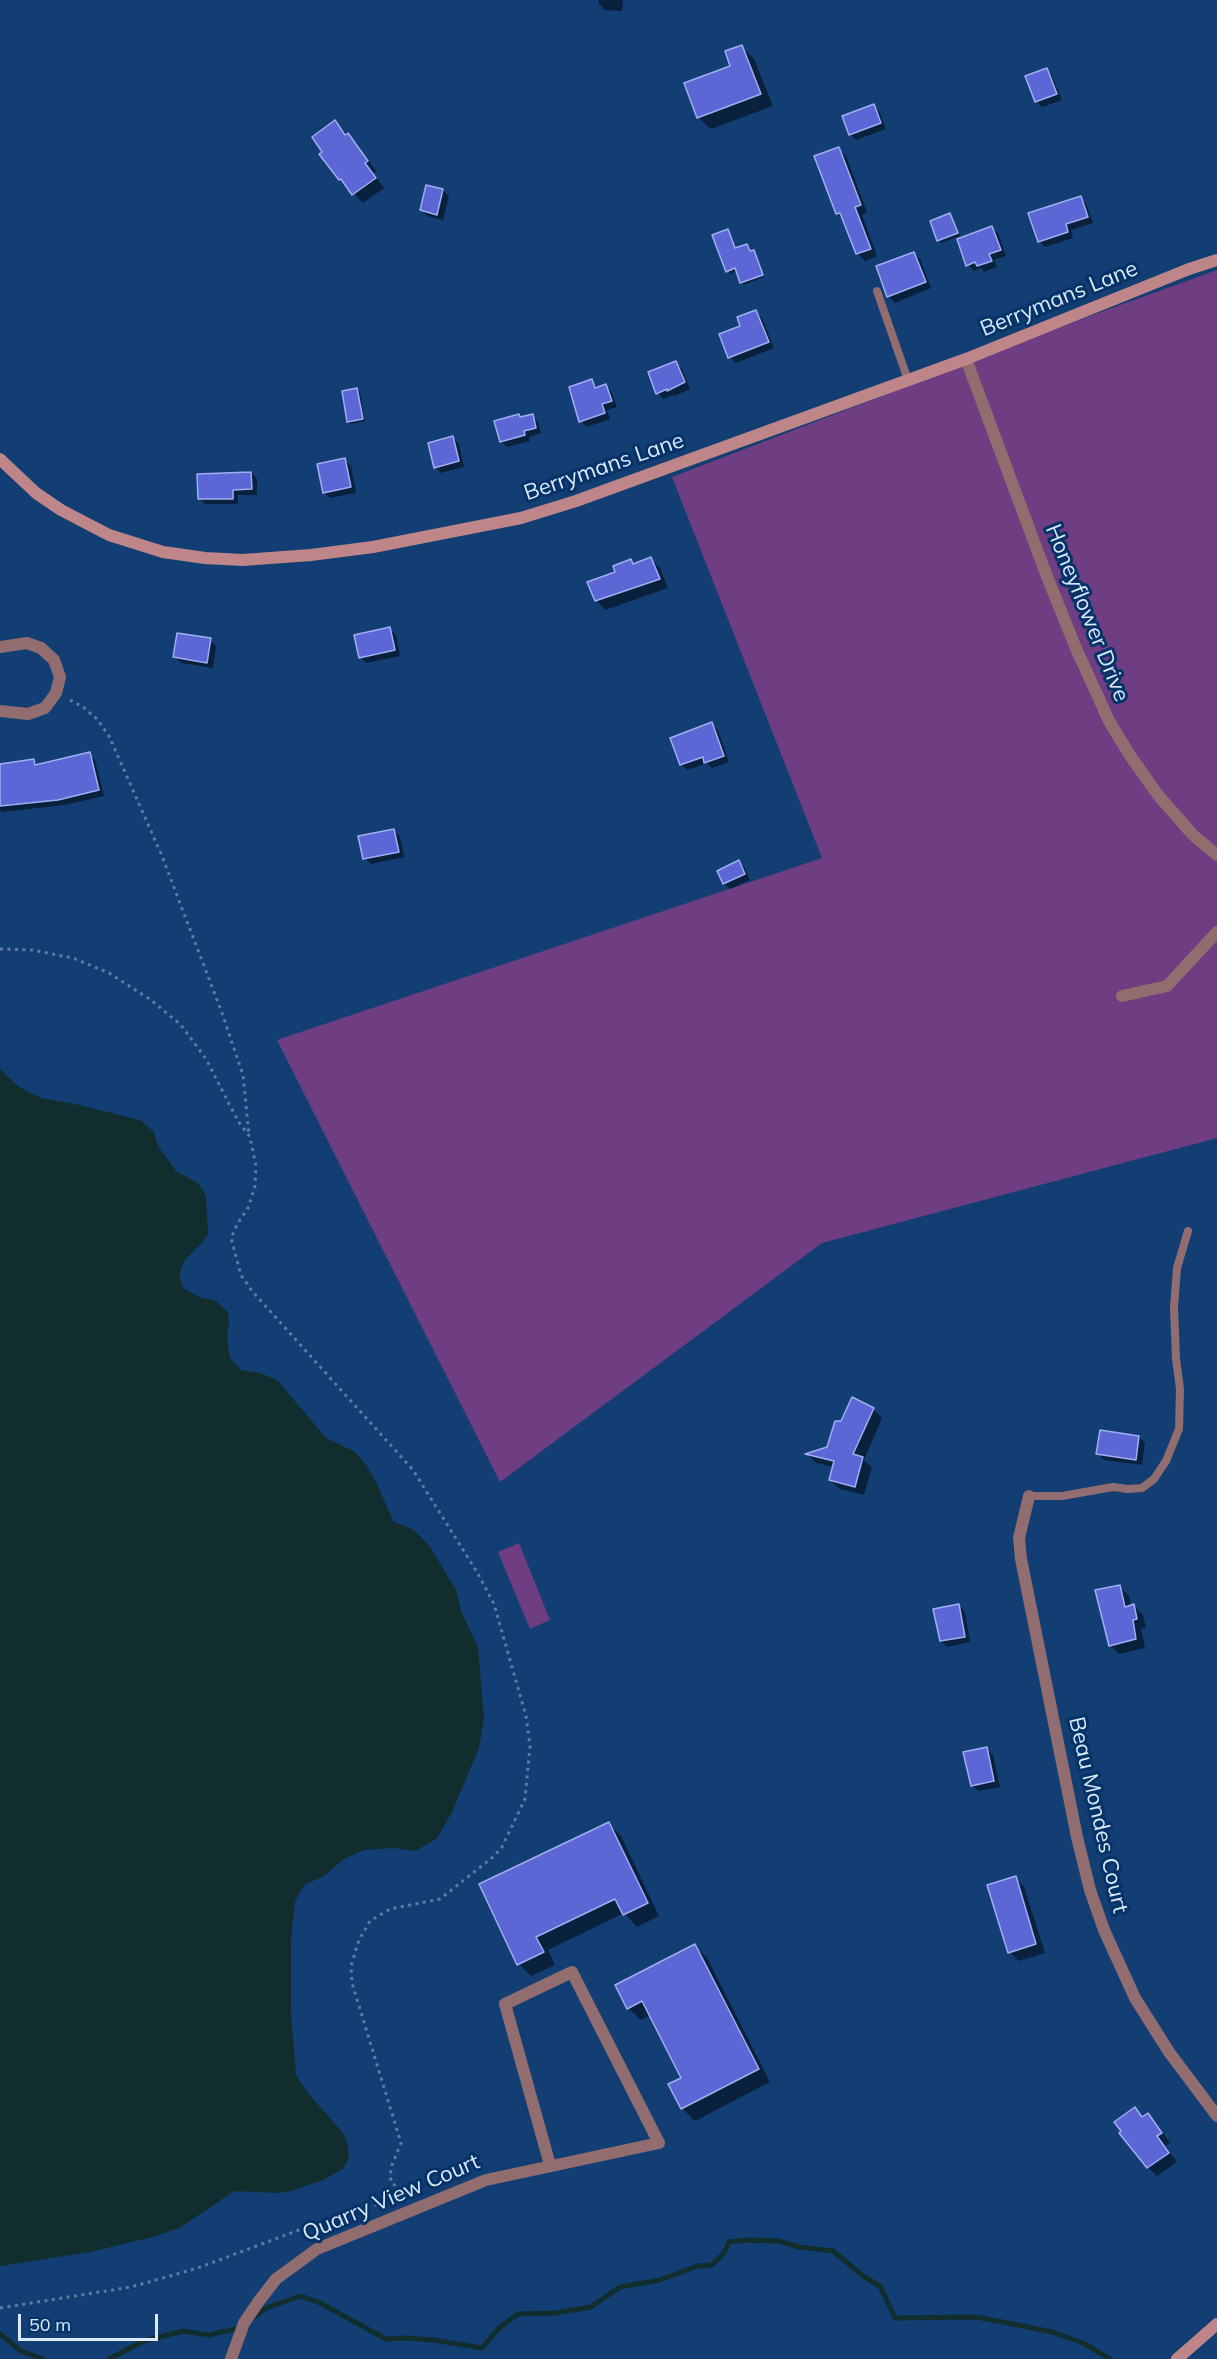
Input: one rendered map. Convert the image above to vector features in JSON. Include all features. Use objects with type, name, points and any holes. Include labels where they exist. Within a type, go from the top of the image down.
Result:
[{"type":"street","name":"Berrymans Lane","points":[[0,459],[36,493],[61,510],[109,535],[163,552],[243,560],[310,555],[396,543],[520,518],[642,478],[966,359],[1189,269],[1217,260]]},
{"type":"street","name":"Honeyflower Drive","points":[[966,359],[1071,636],[1109,721],[1158,795],[1193,835],[1217,855]]},
{"type":"street","points":[[0,647],[27,643],[41,648],[54,660],[60,676],[56,693],[45,708],[28,714],[0,711]]},
{"type":"street","points":[[1122,996],[1167,986],[1217,932]]},
{"type":"street","name":"Beau Mondes Court","points":[[1029,1496],[1019,1538],[1021,1559],[1077,1837],[1090,1890],[1104,1930],[1136,1998],[1169,2052],[1217,2116]]},
{"type":"street","name":"Quarry View Court","points":[[231,2359],[244,2323],[276,2279],[317,2249],[486,2180],[659,2143],[572,1972],[504,2004],[550,2165]]},
{"type":"street","points":[[1177,2359],[1217,2324]]},
{"type":"lane","points":[[877,291],[908,380]]},
{"type":"lane","points":[[1029,1496],[1062,1496],[1113,1487],[1142,1488],[1154,1479],[1166,1461],[1179,1429],[1180,1389],[1176,1359],[1174,1307],[1177,1268],[1188,1231]]},
{"type":"path","points":[[56,693],[83,707],[97,719],[109,736],[162,856],[222,1013],[243,1075],[250,1137],[256,1166],[255,1186],[248,1208],[231,1238],[241,1275],[252,1291],[413,1470],[477,1572],[494,1604],[526,1716],[530,1746],[525,1799],[502,1846],[493,1857],[440,1899],[390,1909],[370,1921],[359,1940],[351,1966],[352,1983],[401,2143],[390,2176],[392,2184],[405,2189]]},
{"type":"path","points":[[0,949],[32,950],[73,958],[109,973],[151,1000],[181,1025],[206,1059],[238,1121],[250,1137]]},
{"type":"path","points":[[0,2308],[65,2300],[131,2287],[198,2268],[360,2207],[387,2204]]},
{"type":"shaded area","points":[[1217,270],[1217,1138],[822,1243],[500,1482],[277,1040],[822,858],[672,477],[1090,316]]},
{"type":"shaded area","points":[[0,1069],[19,1087],[41,1098],[140,1120],[154,1132],[158,1146],[176,1171],[199,1184],[206,1196],[208,1234],[184,1261],[179,1274],[183,1288],[199,1297],[216,1301],[228,1312],[227,1336],[230,1358],[241,1370],[260,1373],[277,1380],[326,1438],[355,1452],[367,1466],[377,1484],[393,1521],[414,1530],[429,1545],[456,1590],[461,1611],[478,1647],[484,1719],[479,1748],[452,1812],[437,1838],[416,1851],[393,1848],[364,1850],[344,1859],[324,1876],[304,1885],[295,1901],[291,1940],[291,2012],[296,2075],[307,2092],[343,2133],[348,2145],[349,2158],[343,2169],[323,2180],[291,2191],[278,2193],[234,2191],[181,2227],[157,2236],[90,2252],[0,2266]]},
{"type":"shaded area","points":[[519,1543],[550,1620],[530,1629],[498,1552]]},
{"type":"building","points":[[742,45],[761,94],[697,118],[684,83],[730,66],[725,51]]},
{"type":"building","points":[[1047,68],[1057,94],[1035,102],[1025,76]]},
{"type":"building","points":[[874,104],[881,123],[849,135],[842,116]]},
{"type":"building","points":[[335,120],[345,135],[348,133],[368,161],[365,163],[376,178],[352,195],[319,154],[322,152],[312,137]]},
{"type":"building","points":[[839,147],[861,205],[855,207],[871,249],[856,254],[840,213],[836,214],[814,156]]},
{"type":"building","points":[[426,185],[443,189],[437,215],[420,210]]},
{"type":"building","points":[[1081,196],[1088,217],[1066,224],[1068,232],[1038,242],[1028,213]]},
{"type":"building","points":[[950,213],[958,233],[937,241],[930,221]]},
{"type":"building","points":[[992,226],[1001,250],[989,254],[992,261],[977,266],[975,262],[966,266],[957,239]]},
{"type":"building","points":[[728,229],[735,248],[747,244],[750,251],[754,250],[763,275],[740,283],[735,268],[726,272],[712,235]]},
{"type":"building","points":[[914,252],[926,282],[887,297],[876,266]]},
{"type":"building","points":[[756,310],[769,342],[728,358],[719,334],[740,326],[737,317]]},
{"type":"building","points":[[676,361],[685,382],[656,394],[648,372]]},
{"type":"building","points":[[592,379],[595,388],[606,384],[612,401],[602,404],[605,413],[579,422],[569,387]]},
{"type":"building","points":[[357,388],[363,419],[347,422],[342,391]]},
{"type":"building","points":[[519,414],[520,417],[533,414],[536,428],[524,431],[525,435],[500,442],[494,421]]},
{"type":"building","points":[[453,436],[459,461],[434,468],[428,443]]},
{"type":"building","points":[[345,458],[351,487],[323,493],[317,464]]},
{"type":"building","points":[[251,472],[252,489],[233,490],[233,499],[198,499],[197,474]]},
{"type":"building","points":[[651,557],[660,579],[595,601],[587,582],[615,572],[613,566],[631,559],[633,564]]},
{"type":"building","points":[[390,627],[395,650],[359,658],[354,635]]},
{"type":"building","points":[[177,633],[211,638],[207,663],[173,657]]},
{"type":"building","points":[[712,722],[724,756],[704,763],[703,757],[680,765],[670,738]]},
{"type":"building","points":[[90,752],[99,790],[58,800],[0,806],[0,764],[34,759],[35,765]]},
{"type":"building","points":[[394,829],[399,852],[363,859],[358,836]]},
{"type":"building","points":[[739,860],[745,874],[723,884],[717,871]]},
{"type":"building","points":[[852,1397],[874,1408],[853,1454],[863,1457],[855,1487],[829,1480],[834,1461],[805,1454],[827,1447],[835,1421],[841,1421]]},
{"type":"building","points":[[1100,1430],[1139,1436],[1136,1460],[1096,1454]]},
{"type":"building","points":[[1120,1585],[1125,1607],[1134,1604],[1137,1619],[1133,1620],[1136,1639],[1109,1646],[1095,1590]]},
{"type":"building","points":[[959,1604],[965,1637],[940,1641],[933,1609]]},
{"type":"building","points":[[987,1747],[994,1781],[971,1786],[963,1752]]},
{"type":"building","points":[[609,1822],[648,1903],[623,1915],[615,1899],[536,1937],[544,1952],[517,1965],[479,1884]]},
{"type":"building","points":[[1016,1876],[1036,1944],[1008,1953],[987,1885]]},
{"type":"building","points":[[695,1944],[759,2069],[681,2109],[668,2084],[681,2078],[642,2001],[627,2009],[615,1985]]},
{"type":"building","points":[[1135,2107],[1142,2117],[1148,2113],[1162,2133],[1157,2136],[1169,2153],[1147,2168],[1119,2133],[1121,2131],[1114,2122]]},
{"type":"waterway","points":[[254,2317],[266,2308],[301,2296],[320,2303],[386,2339],[433,2340],[482,2348],[499,2328],[518,2314],[555,2313],[591,2307],[620,2287],[660,2280],[697,2266],[712,2265],[724,2253],[729,2242],[779,2241],[799,2247],[833,2251],[863,2276],[880,2286],[895,2318],[976,2317],[1003,2322],[1052,2332],[1083,2343],[1110,2359]]},
{"type":"waterway","points":[[109,2359],[144,2341],[183,2331],[209,2335],[239,2328]]},
{"type":"waterway","points":[[0,2334],[21,2351],[43,2359]]}]
